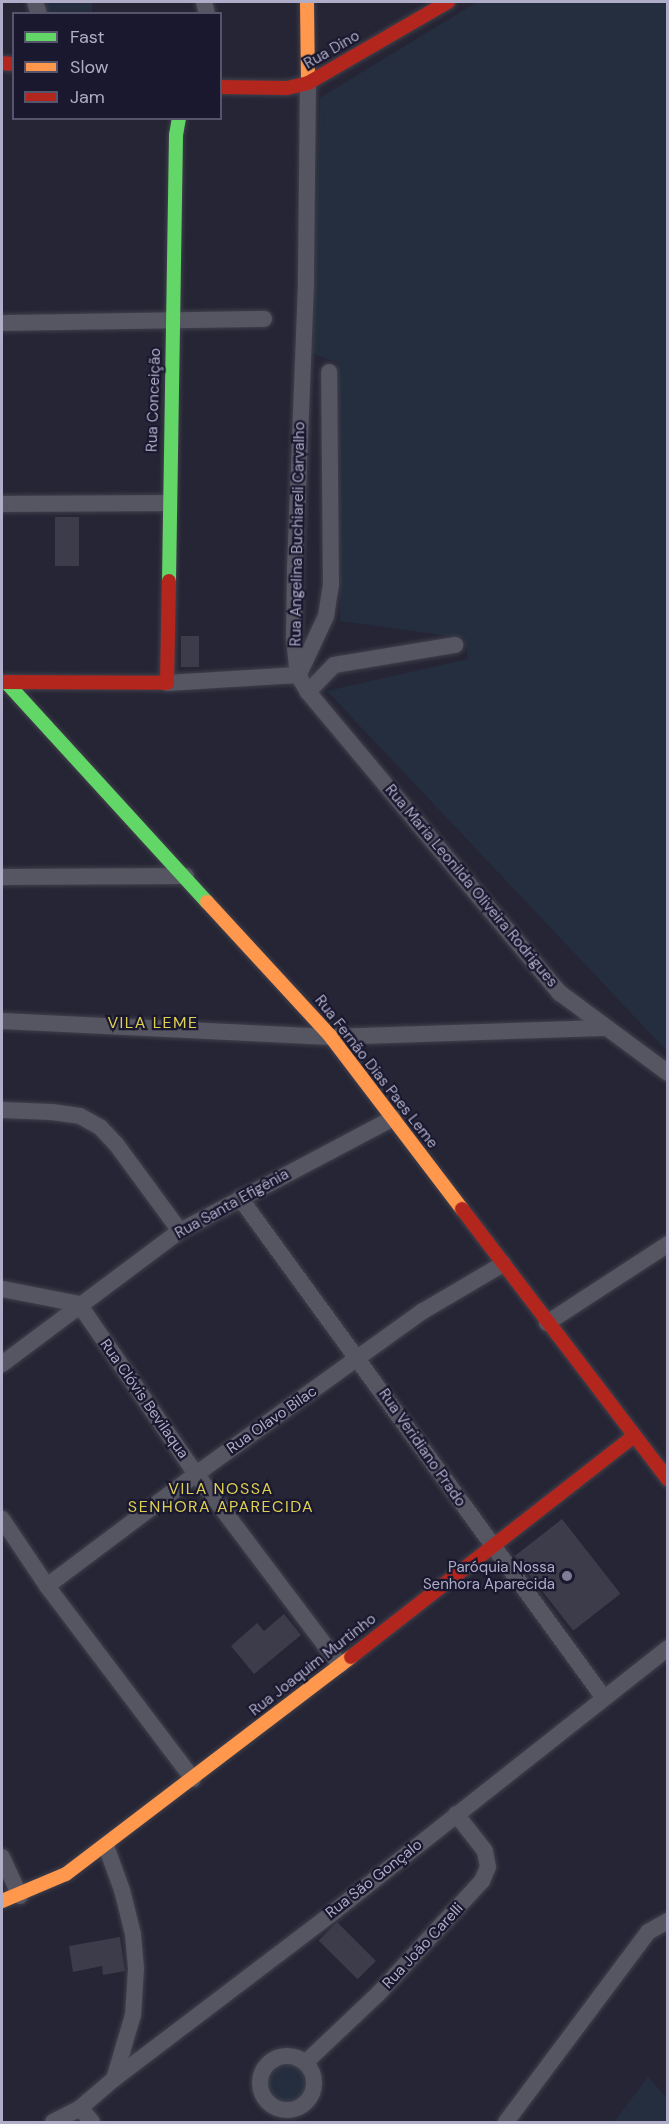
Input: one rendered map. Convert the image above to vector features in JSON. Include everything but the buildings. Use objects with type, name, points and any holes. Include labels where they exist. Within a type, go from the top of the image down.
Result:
[{"type":"main road","points":[[307,2],[308,83]]},
{"type":"main road","name":"Rua Dino","points":[[222,87],[287,88],[308,83],[448,2]]},
{"type":"main road","name":"Rua Conceição","points":[[166,683],[176,135],[179,120]]},
{"type":"main road","points":[[4,682],[166,683]]},
{"type":"main road","name":"Rua Fernão Dias Paes Leme","points":[[4,682],[186,876],[331,1037],[668,1479]]},
{"type":"main road","name":"Rua Joaquim Murtinho","points":[[2,1901],[20,1896],[66,1874],[106,1846],[493,1548],[634,1436]]},
{"type":"street","name":"Rua Angelina Buchiareli Carvalho","points":[[298,675],[294,638],[294,603],[306,284],[308,83]]},
{"type":"street","points":[[2,323],[264,319]]},
{"type":"street","name":"Rua Angelina Buchiareli Carvalho","points":[[298,675],[326,616],[331,585],[329,372]]},
{"type":"street","points":[[2,504],[168,503]]},
{"type":"street","points":[[308,692],[334,665],[455,645]]},
{"type":"street","points":[[166,683],[298,675]]},
{"type":"street","name":"Rua Maria Leonilda Oliveira Rodrigues","points":[[298,675],[308,692],[560,993],[603,1028],[656,1062],[668,1073]]},
{"type":"street","points":[[2,877],[186,876]]},
{"type":"street","points":[[2,1021],[331,1037],[603,1028]]},
{"type":"street","points":[[2,1110],[52,1112],[80,1116],[100,1127],[116,1144],[180,1231]]},
{"type":"street","name":"Rua Santa Efigênia","points":[[2,1364],[180,1231],[393,1118]]},
{"type":"street","name":"Rua Veridiano Prado","points":[[240,1198],[604,1698]]},
{"type":"street","points":[[547,1323],[668,1244]]},
{"type":"street","name":"Rua Olavo Bilac","points":[[47,1586],[196,1474],[423,1311],[503,1264]]},
{"type":"street","points":[[2,1288],[80,1304]]},
{"type":"street","name":"Rua Clóvis Bevilaqua","points":[[80,1304],[196,1474],[340,1665]]},
{"type":"street","points":[[2,1520],[47,1586],[193,1779]]},
{"type":"street","name":"Rua São Gonçalo","points":[[54,2122],[80,2108],[114,2079],[334,1911],[668,1648]]},
{"type":"street","name":"Rua João Carelli","points":[[305,2063],[378,1994],[482,1881],[488,1867],[485,1851],[456,1814]]},
{"type":"street","points":[[106,1846],[122,1890],[132,1934],[136,1969],[133,2015],[114,2079]]},
{"type":"street","points":[[2,1857],[20,1896]]},
{"type":"street","points":[[506,2122],[648,1932],[668,1921]]},
{"type":"street","points":[[80,2108],[92,2122]]},
{"type":"shaded area","points":[[43,2],[92,2],[92,12],[43,12]]},
{"type":"shaded area","points":[[477,2],[667,2],[667,1051],[327,691],[468,659],[464,638],[340,621],[337,363],[312,353],[320,98]]},
{"type":"shaded area","points":[[287,2064],[301,2069],[306,2083],[301,2097],[287,2102],[273,2097],[268,2083],[273,2069]]},
{"type":"shaded area","points":[[648,2077],[667,2098],[667,2122],[614,2122]]},
{"type":"traffic: fast","points":[[169,581],[176,135],[179,120]]},
{"type":"traffic: fast","points":[[6,682],[207,902]]},
{"type":"traffic: slow","points":[[307,2],[308,83]]},
{"type":"traffic: slow","points":[[207,902],[331,1037],[462,1209]]},
{"type":"traffic: slow","points":[[2,1901],[66,1874],[351,1657]]},
{"type":"traffic: jam","points":[[222,87],[287,88],[308,83],[448,2]]},
{"type":"traffic: jam","points":[[2,63],[12,64]]},
{"type":"traffic: jam","points":[[2,682],[167,683],[169,581]]},
{"type":"traffic: jam","points":[[462,1209],[668,1479]]},
{"type":"traffic: jam","points":[[351,1657],[634,1436]]},
{"type":"place","name":"Paróquia Nossa Senhora Aparecida","points":[[567,1576]]},
{"type":"district","name":"VILA LEME","points":[[153,1023]]},
{"type":"district","name":"VILA NOSSA SENHORA APARECIDA","points":[[221,1498]]}]
